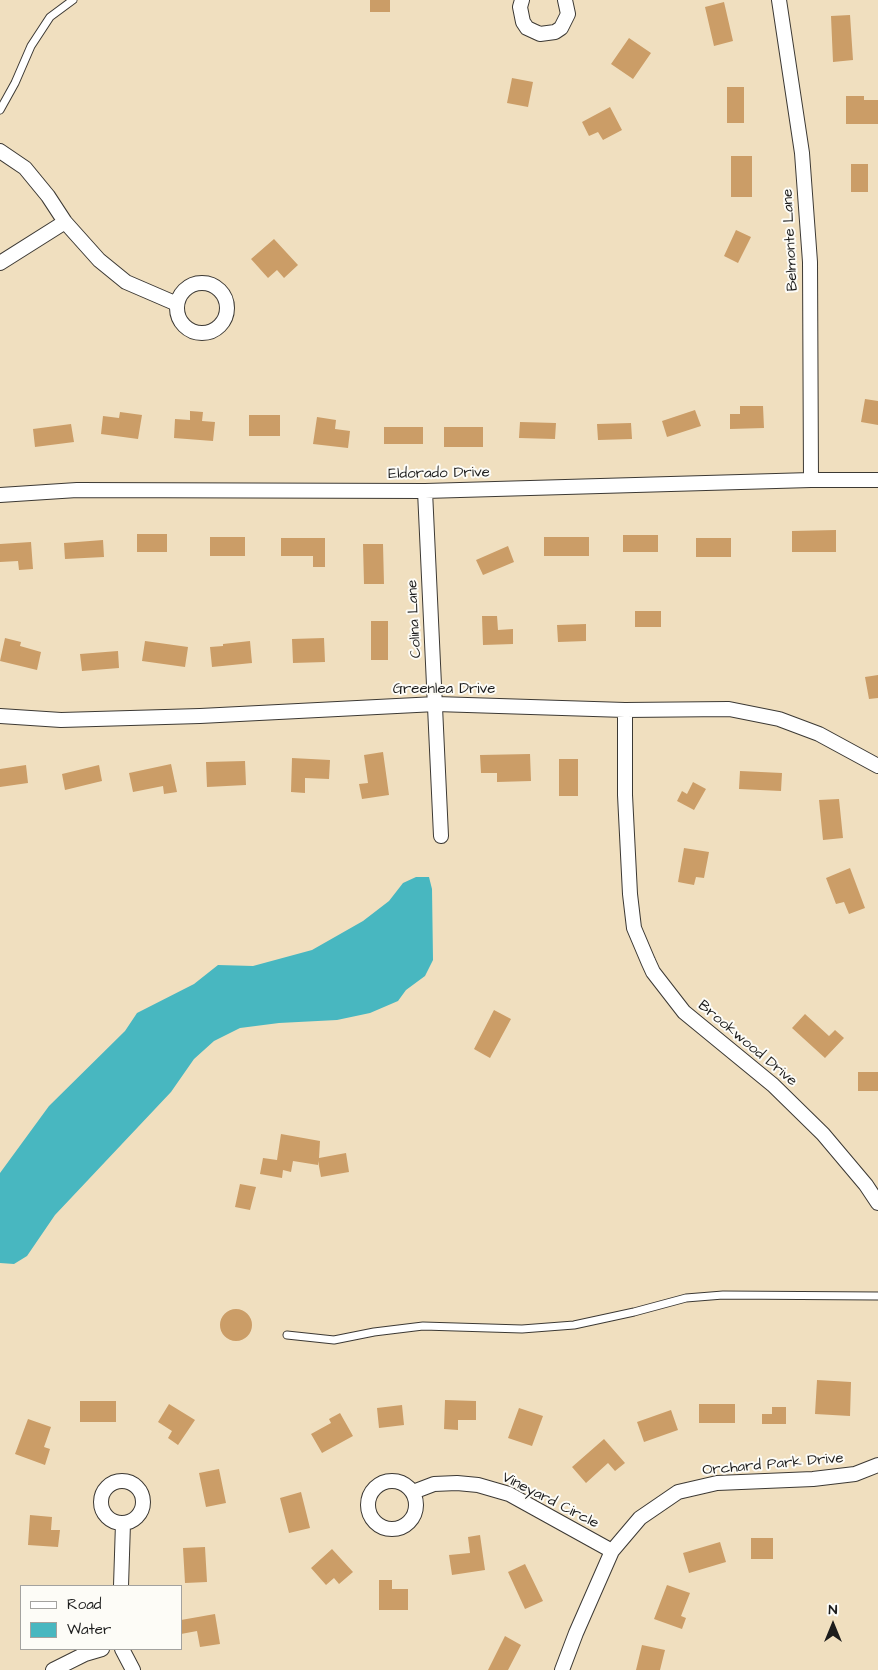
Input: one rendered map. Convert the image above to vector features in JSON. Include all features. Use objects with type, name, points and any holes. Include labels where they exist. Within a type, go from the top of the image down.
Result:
[{"type":"street","points":[[522,0],[520,7],[522,22],[527,28],[540,34],[555,32],[561,28],[568,14],[565,0]]},
{"type":"street","name":"Belmonte Lane","points":[[779,0],[802,153],[810,262],[811,480]]},
{"type":"street","points":[[0,151],[25,168],[48,196],[65,222],[99,260],[126,282],[177,304]]},
{"type":"street","points":[[0,263],[65,222]]},
{"type":"street","name":"Eldorado Drive","points":[[0,494],[77,490],[425,491],[811,480],[878,480]]},
{"type":"street","name":"Colina Lane","points":[[425,491],[441,836]]},
{"type":"street","name":"Greenlea Drive","points":[[0,716],[61,720],[200,716],[436,704],[625,710],[730,709],[779,719],[819,734],[878,766]]},
{"type":"street","name":"Brookwood Drive","points":[[625,710],[625,795],[630,894],[634,928],[648,961],[684,1012],[773,1085],[817,1128],[866,1185],[878,1203]]},
{"type":"street","name":"Orchard Park Drive","points":[[562,1670],[612,1551],[640,1518],[678,1492],[717,1483],[855,1474],[878,1465]]},
{"type":"street","name":"Vineyard Circle","points":[[413,1492],[434,1484],[457,1482],[478,1485],[508,1494],[612,1551]]},
{"type":"street","points":[[121,1585],[123,1523]]},
{"type":"street","points":[[53,1670],[99,1650]]},
{"type":"street","points":[[123,1650],[133,1670]]},
{"type":"lane","points":[[0,110],[16,83],[36,39],[50,18],[73,0]]},
{"type":"lane","points":[[287,1335],[334,1340],[374,1332],[423,1326],[522,1329],[574,1325],[686,1298],[723,1295],[878,1296]]},
{"type":"water","points":[[416,877],[429,877],[432,889],[433,960],[425,976],[406,990],[398,1001],[370,1013],[337,1020],[279,1023],[240,1028],[214,1041],[194,1059],[171,1092],[55,1215],[27,1256],[14,1264],[0,1263],[0,1173],[49,1106],[125,1031],[137,1013],[194,984],[218,965],[253,966],[312,950],[363,921],[389,901],[403,883]]},
{"type":"building","points":[[370,0],[390,0],[390,12],[370,12]]},
{"type":"building","points":[[724,2],[733,41],[714,46],[705,7]]},
{"type":"building","points":[[850,15],[853,60],[833,62],[831,16]]},
{"type":"building","points":[[629,38],[651,53],[633,79],[611,64]]},
{"type":"building","points":[[512,78],[533,82],[528,107],[507,103]]},
{"type":"building","points":[[727,87],[744,87],[744,123],[727,123]]},
{"type":"building","points":[[846,96],[864,96],[864,100],[878,100],[878,124],[846,124]]},
{"type":"building","points":[[610,107],[622,130],[603,140],[598,132],[589,136],[582,122]]},
{"type":"building","points":[[731,156],[752,156],[752,197],[731,197]]},
{"type":"building","points":[[851,164],[868,164],[868,192],[851,192]]},
{"type":"building","points":[[736,230],[751,237],[738,263],[724,256]]},
{"type":"building","points":[[274,239],[298,265],[284,278],[277,270],[268,278],[251,259]]},
{"type":"building","points":[[865,399],[878,401],[878,425],[861,422]]},
{"type":"building","points":[[740,406],[763,406],[764,428],[730,429],[730,414],[740,414]]},
{"type":"building","points":[[695,410],[701,426],[667,437],[662,421]]},
{"type":"building","points":[[190,411],[203,412],[202,421],[215,422],[213,441],[174,438],[175,419],[190,420]]},
{"type":"building","points":[[120,412],[142,415],[138,439],[101,434],[103,416],[119,418]]},
{"type":"building","points":[[249,415],[280,415],[280,436],[249,436]]},
{"type":"building","points":[[317,417],[336,420],[335,429],[350,431],[348,448],[313,444]]},
{"type":"building","points":[[520,422],[556,423],[555,439],[519,438]]},
{"type":"building","points":[[631,423],[632,439],[598,440],[597,424]]},
{"type":"building","points":[[71,424],[74,442],[35,447],[33,429]]},
{"type":"building","points":[[384,427],[423,427],[423,444],[384,444]]},
{"type":"building","points":[[444,427],[483,427],[483,447],[444,447]]},
{"type":"building","points":[[836,530],[836,552],[792,552],[792,531]]},
{"type":"building","points":[[137,534],[167,534],[167,552],[137,552]]},
{"type":"building","points":[[623,535],[658,535],[658,552],[623,552]]},
{"type":"building","points":[[210,537],[245,537],[245,556],[210,556]]},
{"type":"building","points":[[544,537],[589,537],[589,556],[544,556]]},
{"type":"building","points":[[281,538],[325,538],[325,567],[313,567],[313,556],[281,556]]},
{"type":"building","points":[[696,538],[731,538],[731,557],[696,557]]},
{"type":"building","points":[[103,540],[104,557],[65,559],[64,543]]},
{"type":"building","points":[[31,542],[33,569],[19,570],[18,561],[0,562],[0,544]]},
{"type":"building","points":[[363,544],[383,544],[384,584],[364,584]]},
{"type":"building","points":[[508,546],[514,562],[483,575],[476,560]]},
{"type":"building","points":[[635,611],[661,611],[661,627],[635,627]]},
{"type":"building","points":[[482,616],[497,616],[498,630],[513,629],[513,644],[483,645]]},
{"type":"building","points":[[371,621],[388,621],[388,660],[371,660]]},
{"type":"building","points":[[586,624],[586,641],[558,642],[557,625]]},
{"type":"building","points":[[5,638],[21,642],[20,646],[41,652],[37,670],[0,661]]},
{"type":"building","points":[[324,638],[325,662],[293,663],[292,639]]},
{"type":"building","points":[[145,641],[188,647],[185,667],[142,661]]},
{"type":"building","points":[[250,641],[252,663],[212,667],[210,647]]},
{"type":"building","points":[[118,651],[119,668],[82,671],[80,654]]},
{"type":"building","points":[[878,675],[878,698],[869,699],[865,677]]},
{"type":"building","points":[[383,752],[389,795],[362,799],[359,784],[368,783],[364,755]]},
{"type":"building","points":[[530,754],[531,781],[497,782],[497,773],[481,773],[480,755]]},
{"type":"building","points":[[292,758],[330,760],[329,779],[305,778],[305,793],[291,792]]},
{"type":"building","points":[[559,759],[578,759],[578,796],[559,796]]},
{"type":"building","points":[[245,761],[246,785],[207,787],[206,762]]},
{"type":"building","points":[[171,764],[177,792],[164,794],[163,786],[133,792],[129,773]]},
{"type":"building","points":[[26,765],[28,783],[0,787],[0,769]]},
{"type":"building","points":[[99,765],[102,781],[65,790],[62,774]]},
{"type":"building","points":[[740,771],[782,773],[781,791],[739,789]]},
{"type":"building","points":[[693,782],[706,789],[694,810],[677,801],[682,791],[687,794]]},
{"type":"building","points":[[839,799],[843,838],[823,840],[819,800]]},
{"type":"building","points":[[684,848],[709,852],[704,878],[696,877],[694,885],[678,882]]},
{"type":"building","points":[[850,868],[865,908],[849,914],[844,902],[836,904],[826,878]]},
{"type":"building","points":[[494,1010],[511,1019],[490,1058],[474,1049]]},
{"type":"building","points":[[805,1014],[829,1036],[835,1030],[844,1038],[825,1058],[792,1028]]},
{"type":"building","points":[[858,1072],[878,1072],[878,1091],[858,1091]]},
{"type":"building","points":[[281,1134],[320,1141],[319,1158],[346,1153],[349,1172],[321,1177],[318,1161],[318,1165],[293,1161],[291,1172],[283,1170],[282,1178],[260,1174],[263,1158],[277,1160]]},
{"type":"building","points":[[240,1184],[256,1187],[250,1210],[235,1207]]},
{"type":"building","points":[[236,1309],[248,1313],[252,1325],[248,1337],[236,1341],[224,1337],[220,1325],[224,1313]]},
{"type":"building","points":[[817,1380],[851,1382],[850,1416],[815,1414]]},
{"type":"building","points":[[445,1400],[476,1401],[476,1420],[458,1420],[458,1430],[444,1429]]},
{"type":"building","points":[[80,1401],[116,1401],[116,1422],[80,1422]]},
{"type":"building","points":[[169,1404],[195,1420],[178,1445],[168,1438],[172,1431],[158,1422]]},
{"type":"building","points":[[699,1404],[735,1404],[735,1423],[699,1423]]},
{"type":"building","points":[[402,1405],[404,1425],[379,1428],[377,1408]]},
{"type":"building","points":[[772,1407],[786,1407],[786,1424],[762,1424],[762,1414],[772,1414]]},
{"type":"building","points":[[519,1408],[543,1416],[532,1446],[508,1438]]},
{"type":"building","points":[[671,1410],[678,1430],[644,1442],[637,1422]]},
{"type":"building","points":[[340,1413],[353,1436],[322,1453],[311,1434],[331,1423],[329,1419]]},
{"type":"building","points":[[28,1419],[51,1427],[44,1447],[50,1449],[45,1465],[15,1454]]},
{"type":"building","points":[[604,1439],[625,1463],[615,1471],[608,1463],[586,1483],[572,1467]]},
{"type":"building","points":[[219,1469],[226,1503],[206,1507],[199,1473]]},
{"type":"building","points":[[301,1492],[310,1528],[289,1533],[280,1498]]},
{"type":"building","points":[[30,1515],[52,1517],[51,1530],[60,1530],[58,1547],[28,1545]]},
{"type":"building","points":[[480,1535],[485,1570],[452,1575],[449,1555],[470,1553],[468,1537]]},
{"type":"building","points":[[751,1538],[773,1538],[773,1559],[751,1559]]},
{"type":"building","points":[[720,1542],[726,1562],[689,1573],[683,1553]]},
{"type":"building","points":[[205,1547],[207,1582],[185,1583],[183,1548]]},
{"type":"building","points":[[332,1549],[353,1572],[339,1584],[334,1578],[326,1585],[311,1568]]},
{"type":"building","points":[[525,1564],[543,1601],[525,1609],[508,1572]]},
{"type":"building","points":[[379,1580],[392,1580],[392,1589],[408,1589],[408,1610],[379,1610]]},
{"type":"building","points":[[667,1585],[690,1593],[681,1616],[686,1618],[682,1629],[654,1619]]},
{"type":"building","points":[[215,1614],[220,1644],[200,1647],[197,1631],[182,1634],[182,1620]]},
{"type":"building","points":[[505,1636],[521,1645],[508,1670],[488,1670]]},
{"type":"building","points":[[642,1645],[665,1650],[660,1670],[636,1670]]}]
